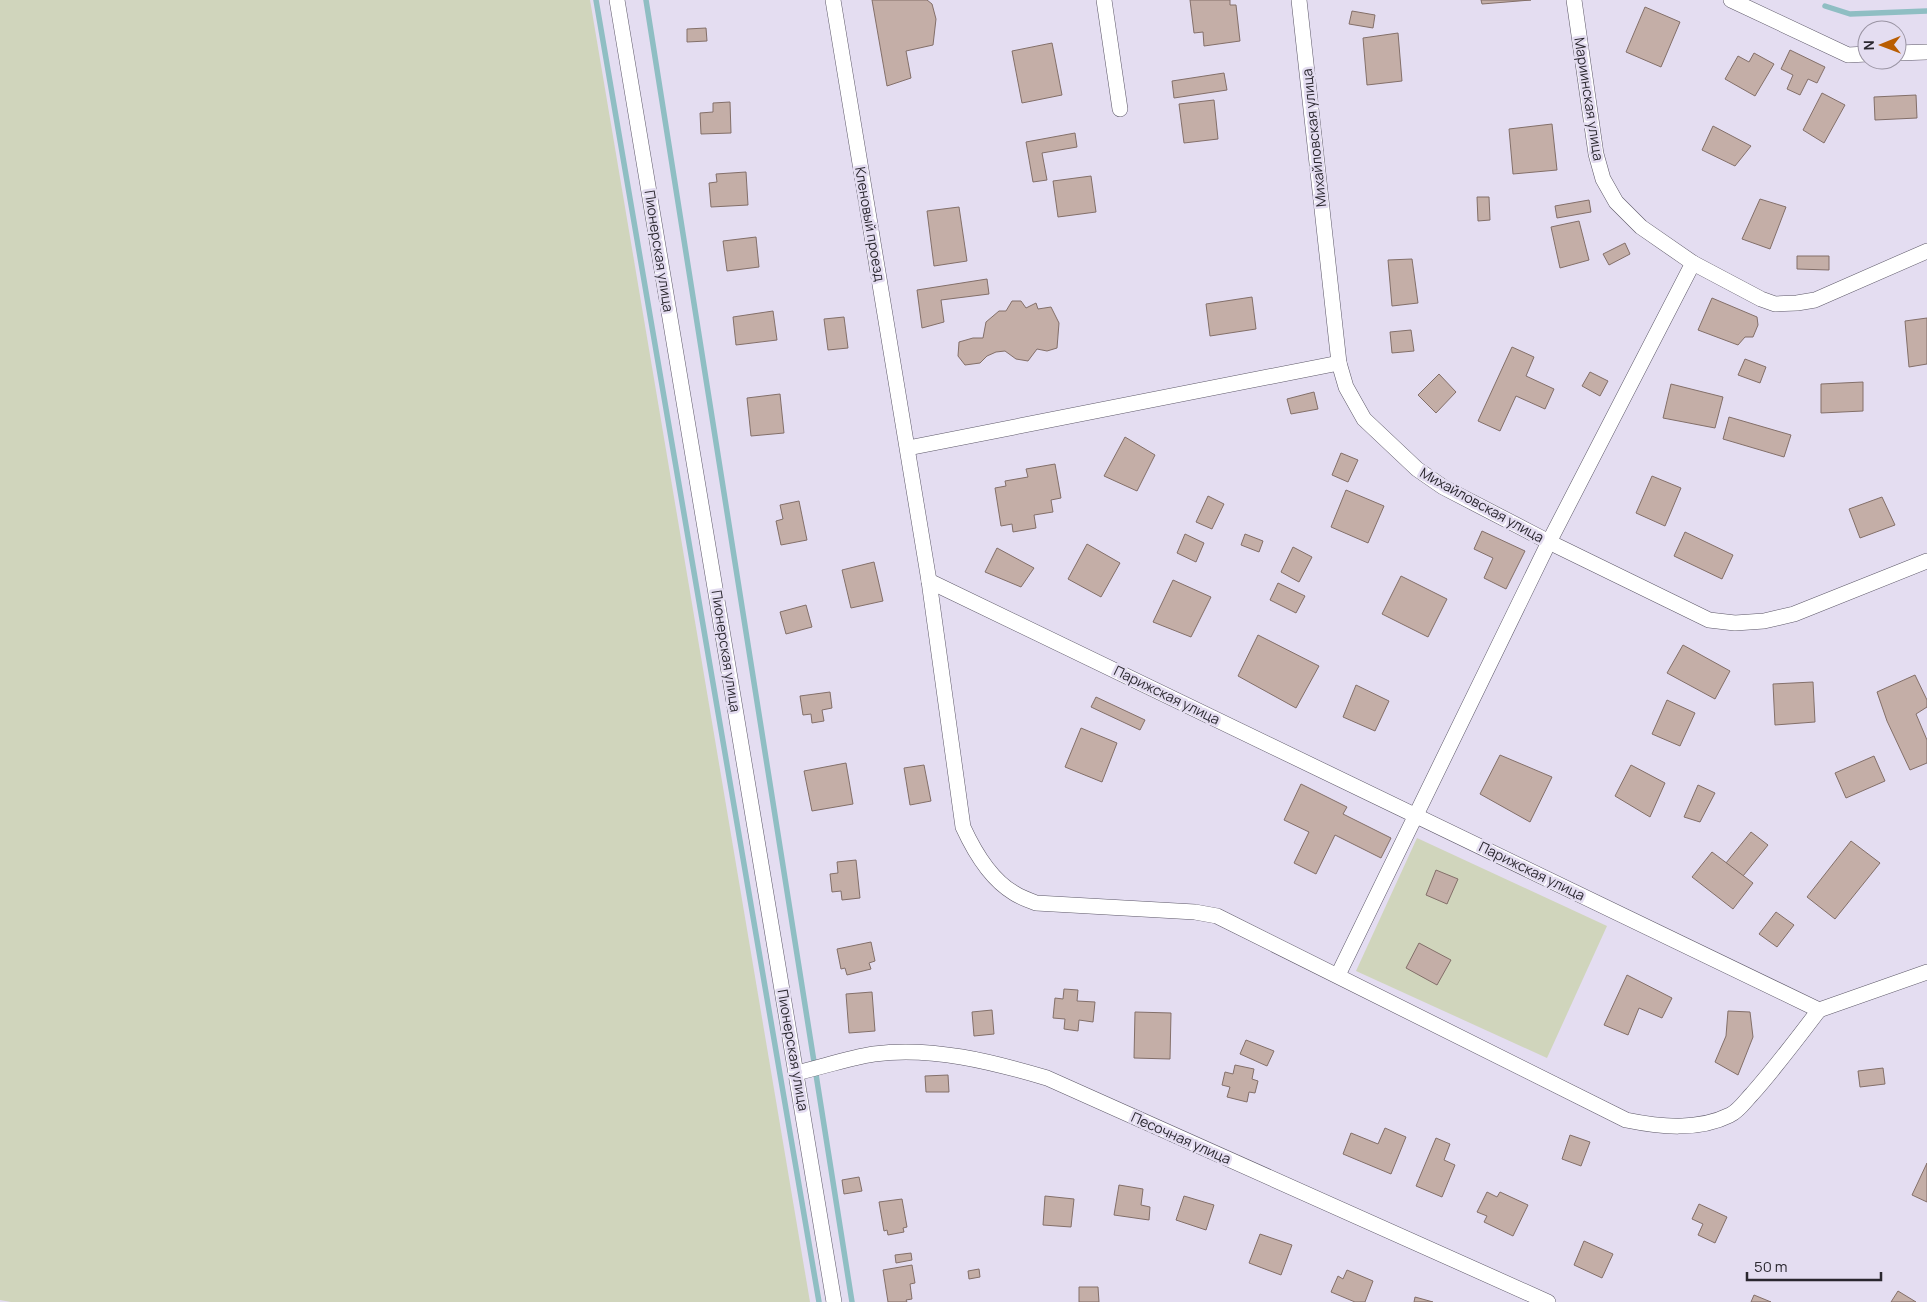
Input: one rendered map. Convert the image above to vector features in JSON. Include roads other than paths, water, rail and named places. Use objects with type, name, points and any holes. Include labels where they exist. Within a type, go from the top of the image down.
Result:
[{"type":"street","name":"Пионерская улица","points":[[617,0],[834,1302]]},
{"type":"street","name":"Кленовый проезд","points":[[832,0],[908,448]]},
{"type":"street","points":[[1104,0],[1120,109]]},
{"type":"street","name":"Михайловская улица","points":[[1299,0],[1340,364],[1346,387],[1364,419],[1417,470],[1443,487],[1549,542],[1709,620],[1735,623],[1764,621],[1794,614],[1927,562]]},
{"type":"street","name":"Мариинская улица","points":[[1574,0],[1596,154],[1603,179],[1616,202],[1641,227],[1693,263],[1761,299],[1775,304],[1815,300],[1927,251]]},
{"type":"street","points":[[1731,0],[1848,55],[1857,55]]},
{"type":"street","points":[[1907,53],[1927,52]]},
{"type":"street","points":[[1338,975],[1549,542],[1693,263]]},
{"type":"street","points":[[1340,364],[908,448],[929,581],[963,827],[975,854],[992,874],[1012,892],[1036,903],[1195,912],[1217,916],[1626,1120],[1671,1127],[1712,1121],[1732,1114],[1776,1066],[1818,1010],[1927,972]]},
{"type":"street","name":"Парижская улица","points":[[929,581],[1818,1010]]},
{"type":"street","name":"Песочная улица","points":[[796,1072],[874,1054],[914,1053],[982,1062],[1047,1078],[1548,1302]]},
{"type":"waterway","points":[[596,0],[819,1302]]},
{"type":"waterway","points":[[646,0],[852,1302]]},
{"type":"waterway","points":[[1825,6],[1850,14],[1927,11]]}]
